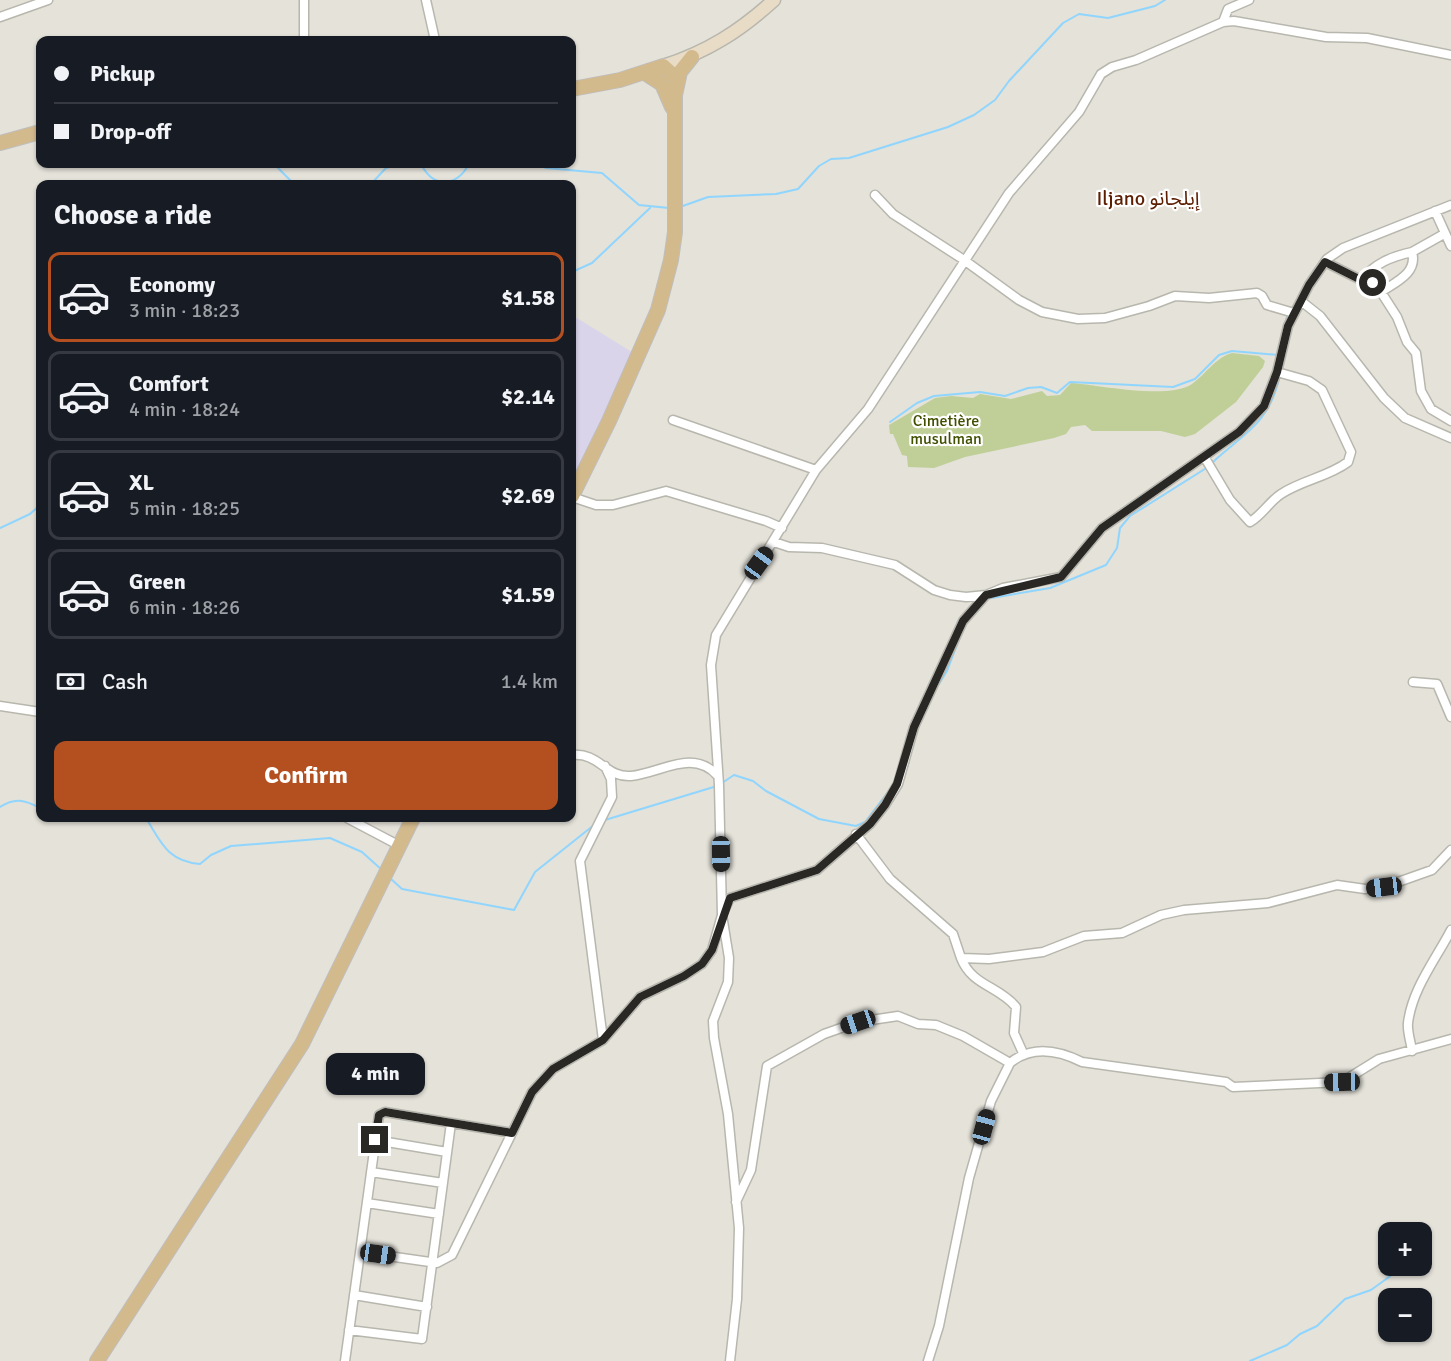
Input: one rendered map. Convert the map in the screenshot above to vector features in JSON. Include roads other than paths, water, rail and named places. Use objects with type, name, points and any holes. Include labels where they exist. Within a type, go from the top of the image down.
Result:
[{"type":"main road","points":[[576,88],[597,85],[645,73],[692,57],[731,36],[774,0]]},
{"type":"main road","points":[[576,489],[658,310],[671,260],[675,217],[673,109],[680,72],[692,57]]},
{"type":"main road","points":[[663,66],[675,77],[677,85]]},
{"type":"main road","points":[[645,73],[662,84],[673,109]]},
{"type":"main road","points":[[0,143],[36,133]]},
{"type":"main road","points":[[97,1361],[302,1044],[411,822]]},
{"type":"street","points":[[0,16],[48,0]]},
{"type":"street","points":[[304,0],[304,36]]},
{"type":"street","points":[[426,0],[434,36]]},
{"type":"street","points":[[1223,22],[1228,9],[1249,0]]},
{"type":"street","points":[[730,1361],[737,1299],[739,1228],[726,1101],[714,1038],[716,1008],[728,982],[729,958],[722,915],[712,645],[724,621],[816,470],[868,409],[1009,193],[1079,112],[1101,74],[1112,67],[1136,60],[1223,22],[1234,21],[1326,37],[1367,38],[1451,55]]},
{"type":"street","points":[[875,195],[893,214],[964,260],[1019,300],[1042,312],[1065,317],[1105,318],[1175,296],[1209,298],[1257,293],[1262,296],[1267,305],[1294,313]]},
{"type":"street","points":[[774,542],[789,547],[822,548],[895,565],[934,590],[950,596],[986,595],[1061,577],[1102,528],[1239,432],[1264,406],[1277,372],[1288,326],[1300,301],[1325,262],[1343,248],[1451,205]]},
{"type":"street","points":[[1435,211],[1451,246]]},
{"type":"street","points":[[1361,280],[1373,267],[1388,258],[1412,252],[1444,234]]},
{"type":"street","points":[[1382,292],[1409,272],[1414,265],[1412,252]]},
{"type":"street","points":[[1325,262],[1361,280],[1373,283],[1382,292],[1397,317],[1407,342],[1416,353],[1421,390],[1431,409],[1451,422]]},
{"type":"street","points":[[1300,301],[1330,328],[1391,405],[1406,418],[1451,438]]},
{"type":"street","points":[[1204,458],[1230,500],[1250,522],[1281,494],[1313,478],[1331,473],[1348,462],[1351,452],[1322,390],[1310,381],[1277,372]]},
{"type":"street","points":[[673,420],[816,470]]},
{"type":"street","points":[[576,498],[596,505],[613,505],[666,491],[766,520],[782,528]]},
{"type":"street","points":[[360,1252],[437,1263],[452,1255],[532,1092],[553,1069],[603,1040],[640,997],[684,976],[702,964],[716,940],[722,915],[730,898],[817,870],[885,805],[897,784],[908,743],[924,701],[963,621],[986,595]]},
{"type":"street","points":[[1413,682],[1437,684],[1451,717]]},
{"type":"street","points":[[0,706],[36,711]]},
{"type":"street","points":[[576,755],[594,757],[615,774],[630,776],[692,761],[703,764],[718,776]]},
{"type":"street","points":[[603,1040],[580,861],[612,797],[611,778],[605,766]]},
{"type":"street","points":[[355,822],[400,846]]},
{"type":"street","points":[[856,834],[890,879],[954,934],[967,972],[1010,1000],[1016,1007],[1014,1033],[1023,1053]]},
{"type":"street","points":[[961,958],[989,959],[1043,952],[1084,936],[1122,933],[1161,915],[1184,910],[1268,903],[1337,885],[1365,889],[1384,887],[1432,870],[1451,850]]},
{"type":"street","points":[[1412,1051],[1408,1029],[1411,1006],[1425,974],[1435,961],[1451,930]]},
{"type":"street","points":[[736,1202],[751,1170],[767,1066],[824,1035],[858,1022],[898,1016],[954,1032],[1010,1063]]},
{"type":"street","points":[[928,1361],[939,1326],[969,1178],[991,1101],[1010,1063],[1023,1053],[1050,1050],[1067,1054],[1082,1062],[1226,1082],[1233,1087],[1342,1082],[1379,1059],[1451,1039]]},
{"type":"street","points":[[345,1361],[379,1115],[385,1112],[512,1133]]},
{"type":"street","points":[[349,1330],[418,1341],[423,1339],[451,1123]]},
{"type":"street","points":[[375,1140],[447,1152]]},
{"type":"street","points":[[371,1172],[443,1183]]},
{"type":"street","points":[[367,1203],[439,1214]]},
{"type":"street","points":[[354,1295],[427,1307]]},
{"type":"waterway","points":[[680,207],[708,197],[776,194],[798,189],[819,166],[831,159],[849,158],[948,127],[974,115],[995,100],[1009,81],[1063,23],[1079,14],[1108,18],[1155,6],[1165,0]]},
{"type":"waterway","points":[[278,168],[290,180]]},
{"type":"waterway","points":[[375,180],[386,168]]},
{"type":"waterway","points":[[423,168],[437,180]]},
{"type":"waterway","points":[[452,180],[466,168]]},
{"type":"waterway","points":[[546,168],[602,173],[639,205],[669,208]]},
{"type":"waterway","points":[[1352,240],[1439,206]]},
{"type":"waterway","points":[[576,270],[592,263],[650,208]]},
{"type":"waterway","points":[[1301,292],[1310,276]]},
{"type":"waterway","points":[[1283,329],[1288,314]]},
{"type":"waterway","points":[[890,422],[917,403],[934,396],[980,392],[1005,396],[1028,388],[1041,387],[1057,393],[1070,382],[1173,387],[1195,379],[1219,355],[1232,351],[1279,355]]},
{"type":"waterway","points":[[1212,463],[1261,418],[1274,395],[1279,379]]},
{"type":"waterway","points":[[986,599],[1050,588],[1106,565],[1117,548],[1120,528],[1130,516],[1208,467]]},
{"type":"waterway","points":[[0,528],[30,514],[36,509]]},
{"type":"waterway","points":[[939,684],[947,671],[960,637]]},
{"type":"waterway","points":[[902,783],[909,761]]},
{"type":"waterway","points":[[722,783],[734,775],[753,781],[766,791],[819,819],[856,826],[865,822],[891,788]]},
{"type":"waterway","points":[[605,820],[717,786]]},
{"type":"waterway","points":[[0,807],[15,801],[36,806]]},
{"type":"waterway","points":[[148,822],[166,849],[180,859],[189,862],[200,864],[211,855],[231,846],[330,838],[362,852],[382,870]]},
{"type":"waterway","points":[[390,878],[402,889],[514,910],[535,872],[594,825]]},
{"type":"waterway","points":[[1250,1361],[1287,1345],[1300,1334],[1317,1326],[1345,1299],[1371,1290],[1390,1276]]},
{"type":"district","name":"Iljano إيلجانو","points":[[1148,198]]},
{"type":"park label","name":"Cimetière musulman","points":[[946,429]]}]
